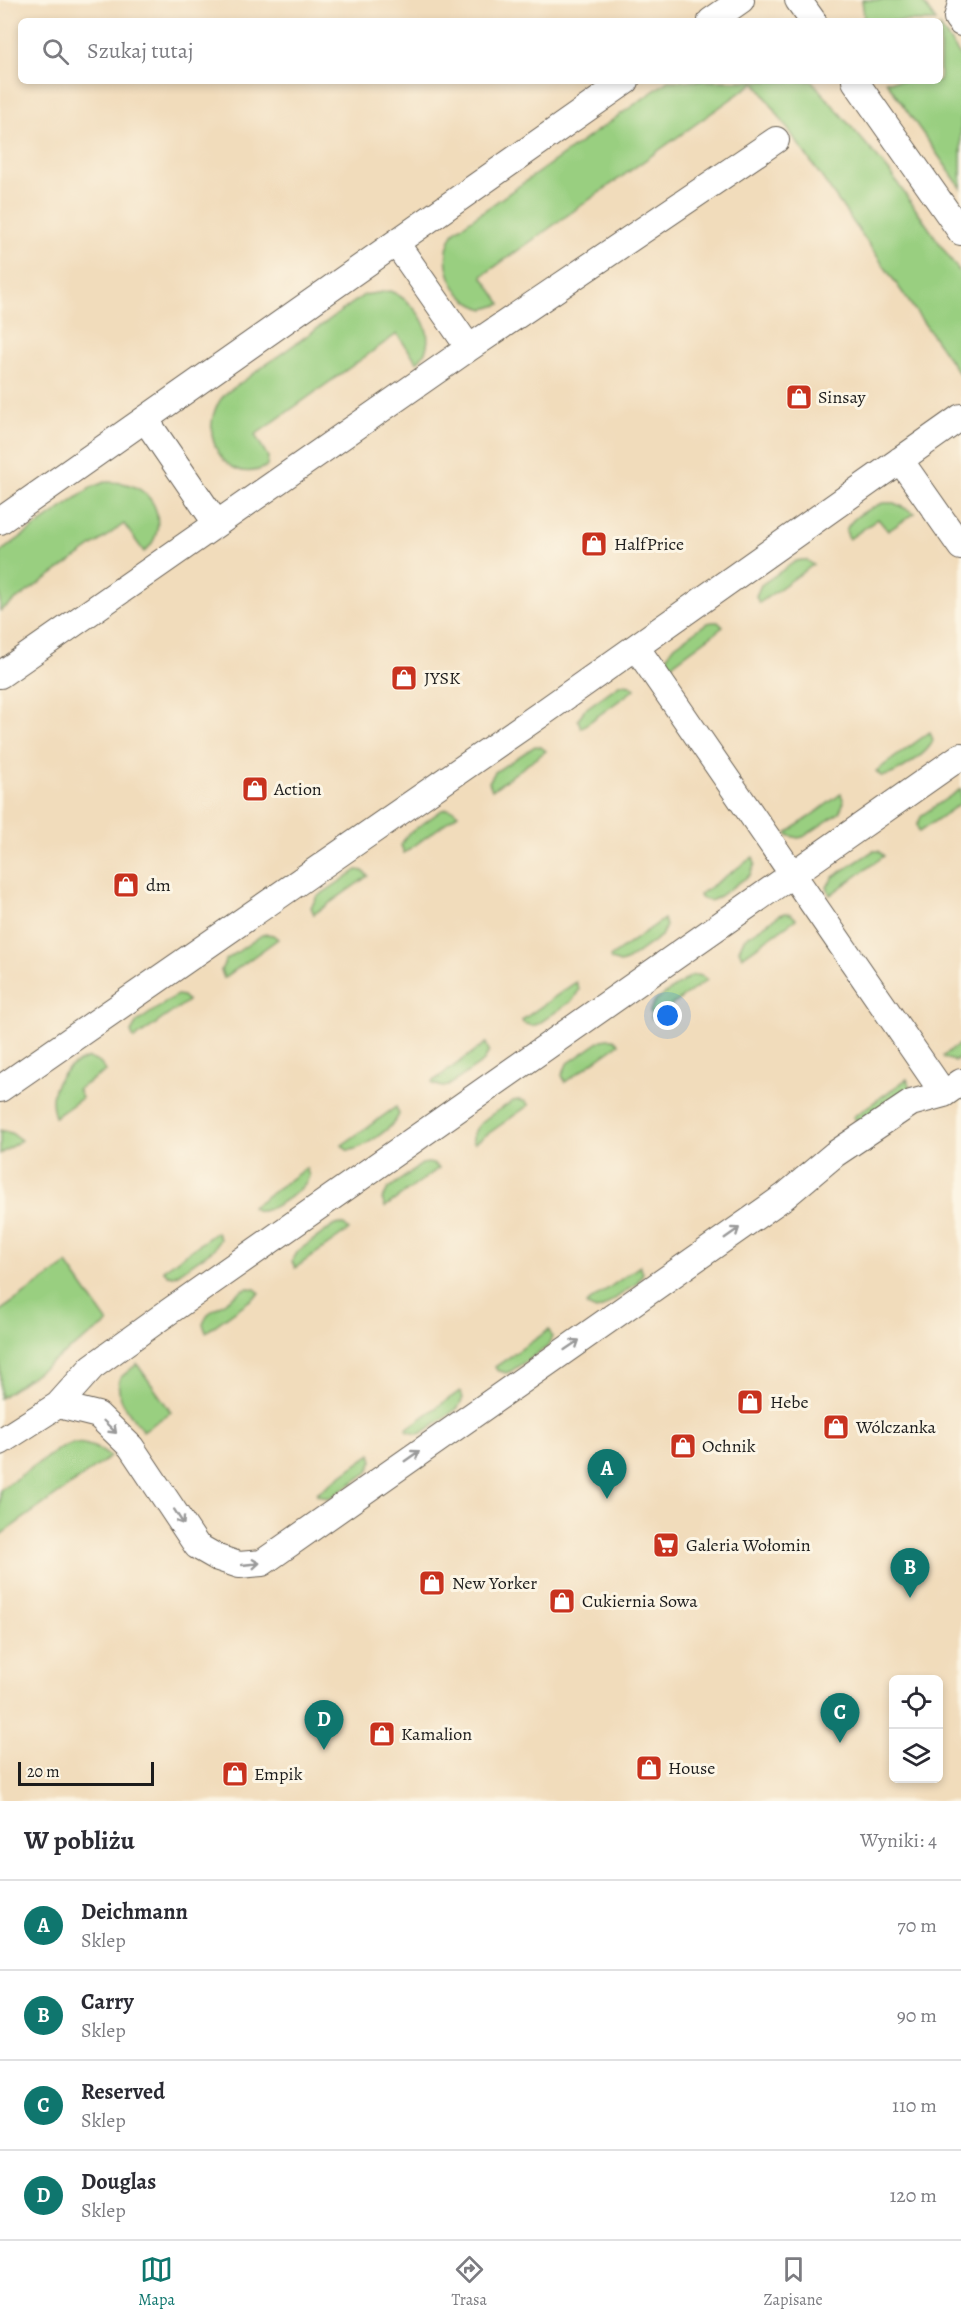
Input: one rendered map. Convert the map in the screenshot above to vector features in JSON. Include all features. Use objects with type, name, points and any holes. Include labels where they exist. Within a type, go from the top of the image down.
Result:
[{"type":"lane","points":[[715,18],[741,0]]},
{"type":"lane","points":[[798,0],[811,18]]},
{"type":"lane","points":[[961,3],[957,18],[961,23]]},
{"type":"lane","points":[[0,521],[622,84]]},
{"type":"lane","points":[[857,84],[961,232]]},
{"type":"lane","points":[[0,675],[469,348],[776,140]]},
{"type":"lane","points":[[396,243],[469,348]]},
{"type":"lane","points":[[0,1089],[636,647],[961,417]]},
{"type":"lane","points":[[145,419],[216,523]]},
{"type":"lane","points":[[900,460],[961,547]]},
{"type":"lane","points":[[58,1405],[98,1415],[131,1447],[197,1546],[218,1558],[240,1565],[262,1563],[771,1206],[842,1150],[911,1103],[953,1088],[792,875],[636,647]]},
{"type":"lane","points":[[0,1442],[58,1405],[101,1360],[961,756]]},
{"type":"green space","points":[[862,0],[921,0],[934,18],[863,18]]},
{"type":"green space","points":[[943,31],[961,57],[961,188],[888,84],[943,84]]},
{"type":"green space","points":[[664,84],[752,84],[482,276],[501,304],[485,309],[473,304],[456,288],[447,266],[449,242],[455,231]]},
{"type":"green space","points":[[756,84],[815,84],[889,171],[961,274],[961,376]]},
{"type":"green space","points":[[390,291],[400,296],[417,312],[427,332],[428,343],[417,362],[397,334],[255,435],[268,457],[267,466],[252,471],[238,470],[227,463],[218,452],[213,439],[212,424],[216,408],[225,394],[364,295]]},
{"type":"green space","points":[[105,482],[133,486],[149,497],[158,521],[155,538],[150,545],[144,552],[124,524],[0,611],[0,552],[92,487]]},
{"type":"green space","points":[[883,503],[894,503],[915,513],[888,531],[878,519],[849,539],[846,531],[852,521],[867,510]]},
{"type":"green space","points":[[807,560],[813,565],[759,603],[756,596],[761,585],[796,561]]},
{"type":"green space","points":[[718,622],[723,627],[670,666],[667,658],[672,648],[707,623]]},
{"type":"green space","points":[[624,684],[635,689],[581,728],[578,720],[584,710],[619,685]]},
{"type":"green space","points":[[930,732],[933,740],[930,745],[911,763],[887,775],[881,776],[876,771]]},
{"type":"green space","points":[[535,746],[546,751],[492,790],[489,782],[495,772]]},
{"type":"green space","points":[[961,789],[961,803],[919,832],[917,825],[922,815]]},
{"type":"green space","points":[[841,794],[844,802],[839,813],[803,837],[788,835],[787,833]]},
{"type":"green space","points":[[447,809],[458,814],[404,853],[401,845],[407,835],[442,810]]},
{"type":"green space","points":[[873,851],[879,851],[884,856],[830,895],[827,887],[833,877]]},
{"type":"green space","points":[[753,857],[755,864],[750,875],[715,899],[710,901],[700,898],[699,895]]},
{"type":"green space","points":[[357,870],[363,871],[368,876],[314,914],[311,907],[317,897]]},
{"type":"green space","points":[[785,913],[791,914],[796,919],[742,957],[739,950],[744,939]]},
{"type":"green space","points":[[664,919],[666,926],[661,936],[626,961],[620,963],[611,960],[610,957]]},
{"type":"green space","points":[[267,934],[278,939],[224,978],[221,970],[226,960],[262,935]]},
{"type":"green space","points":[[696,975],[707,980],[652,1019],[650,1011],[655,1001],[691,976]]},
{"type":"green space","points":[[576,982],[579,990],[573,1000],[538,1024],[532,1026],[523,1023],[522,1020]]},
{"type":"green space","points":[[177,995],[183,996],[188,1001],[134,1039],[131,1032],[137,1022]]},
{"type":"green space","points":[[614,1039],[619,1044],[565,1082],[562,1075],[567,1064],[602,1040]]},
{"type":"green space","points":[[486,1043],[489,1051],[484,1061],[448,1086],[433,1084],[432,1082]]},
{"type":"green space","points":[[961,1043],[961,1058],[954,1061],[944,1058],[943,1056]]},
{"type":"green space","points":[[89,1058],[100,1063],[106,1071],[78,1089],[82,1098],[55,1117],[52,1098],[58,1080],[71,1067]]},
{"type":"green space","points":[[907,1079],[910,1086],[909,1092],[864,1122],[854,1119],[853,1117]]},
{"type":"green space","points":[[518,1100],[529,1105],[475,1143],[473,1142],[473,1135],[481,1123],[493,1113]]},
{"type":"green space","points":[[396,1107],[399,1114],[396,1119],[376,1138],[353,1150],[347,1150],[342,1145]]},
{"type":"green space","points":[[0,1130],[11,1133],[21,1140],[0,1154]]},
{"type":"green space","points":[[428,1163],[439,1168],[385,1207],[382,1199],[388,1189],[422,1164]]},
{"type":"green space","points":[[306,1168],[309,1176],[306,1181],[287,1199],[263,1211],[257,1211],[252,1207]]},
{"type":"green space","points":[[339,1224],[349,1230],[295,1268],[292,1261],[298,1251]]},
{"type":"green space","points":[[217,1232],[220,1239],[214,1249],[174,1276],[168,1275],[163,1270]]},
{"type":"green space","points":[[67,1264],[108,1323],[0,1398],[0,1311]]},
{"type":"green space","points":[[640,1266],[643,1273],[637,1283],[602,1308],[596,1310],[587,1306],[586,1304]]},
{"type":"green space","points":[[249,1288],[260,1293],[206,1332],[203,1324],[208,1314],[244,1289]]},
{"type":"green space","points":[[549,1330],[552,1337],[547,1347],[511,1371],[506,1373],[497,1370],[495,1367]]},
{"type":"green space","points":[[137,1364],[171,1412],[143,1431],[125,1406],[119,1392],[120,1378]]},
{"type":"green space","points":[[460,1391],[463,1398],[458,1408],[422,1433],[407,1431],[406,1429]]},
{"type":"green space","points":[[73,1443],[92,1446],[110,1457],[0,1535],[0,1490],[60,1448]]},
{"type":"green space","points":[[371,1454],[373,1461],[368,1472],[333,1496],[327,1498],[317,1495],[317,1493]]},
{"type":"place","name":"Sinsay","points":[[799,397]]},
{"type":"place","name":"HalfPrice","points":[[594,544]]},
{"type":"place","name":"JYSK","points":[[404,678]]},
{"type":"place","name":"Action","points":[[255,789]]},
{"type":"place","name":"dm","points":[[126,885]]},
{"type":"place","name":"Hebe","points":[[750,1402]]},
{"type":"place","name":"Wólczanka","points":[[836,1427]]},
{"type":"place","name":"Ochnik","points":[[683,1446]]},
{"type":"place","name":"Deichmann","points":[[607,1499]]},
{"type":"place","name":"Galeria Wołomin","points":[[666,1545]]},
{"type":"place","name":"New Yorker","points":[[432,1583]]},
{"type":"place","name":"Carry","points":[[910,1598]]},
{"type":"place","name":"Cukiernia Sowa","points":[[562,1601]]},
{"type":"place","name":"Kamalion","points":[[382,1734]]},
{"type":"place","name":"Reserved","points":[[840,1743]]},
{"type":"place","name":"Douglas","points":[[324,1750]]},
{"type":"place","name":"House","points":[[649,1768]]},
{"type":"place","name":"Empik","points":[[235,1774]]}]
